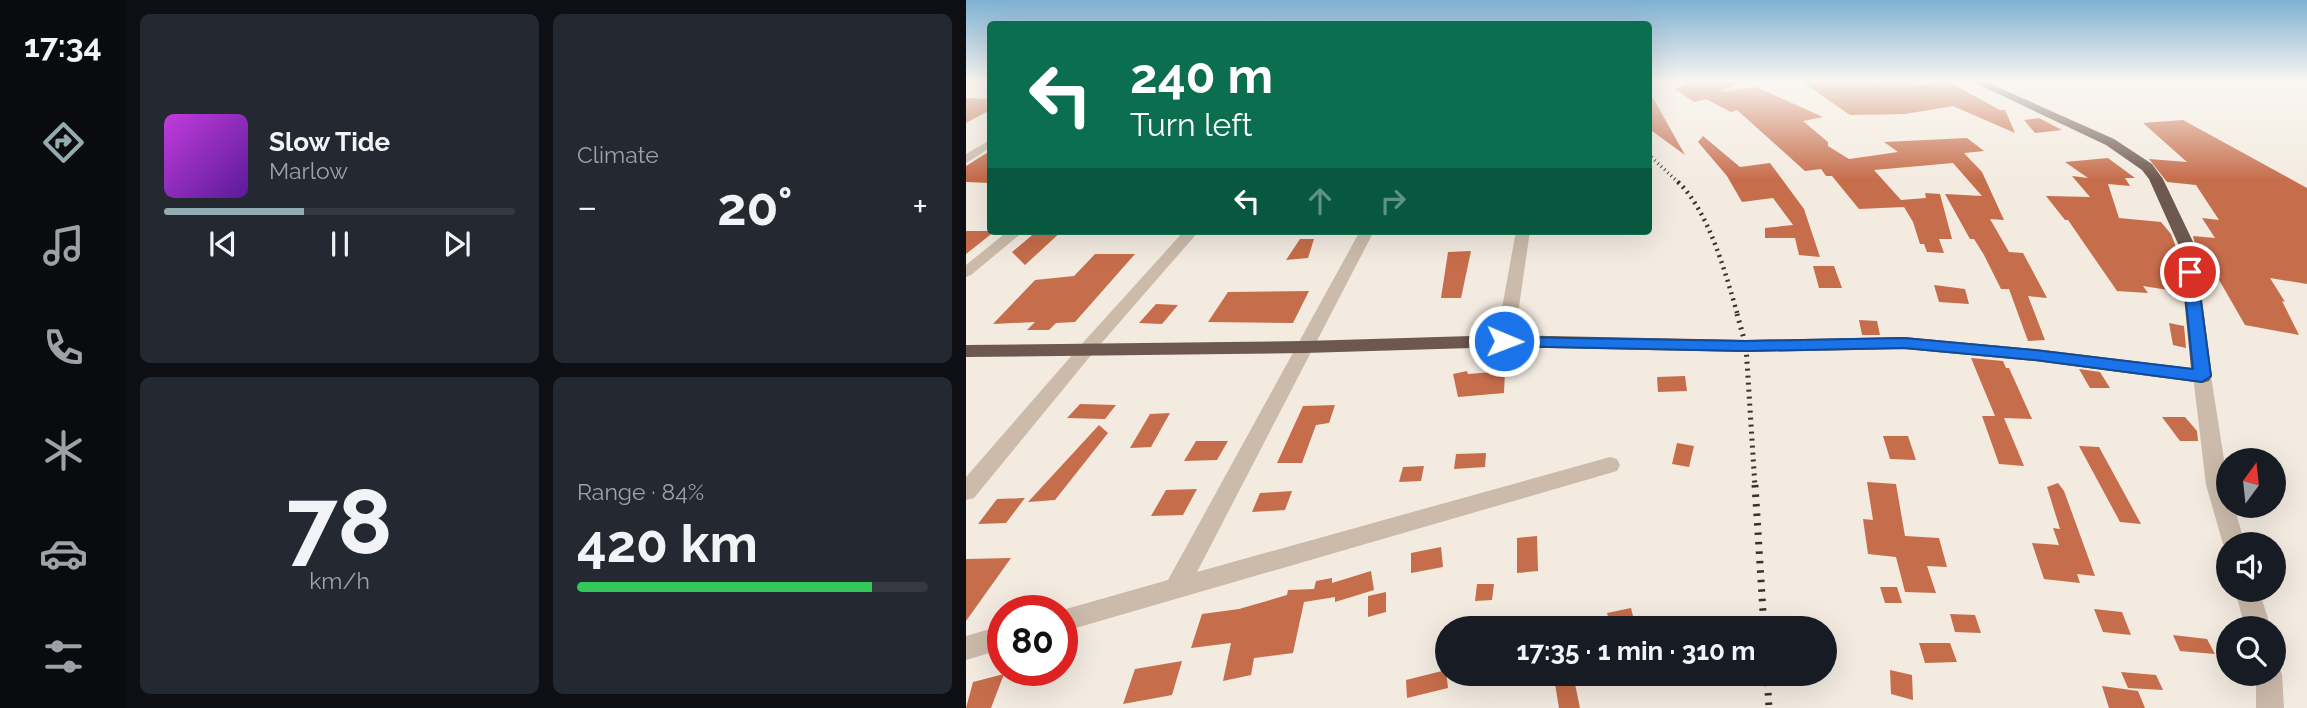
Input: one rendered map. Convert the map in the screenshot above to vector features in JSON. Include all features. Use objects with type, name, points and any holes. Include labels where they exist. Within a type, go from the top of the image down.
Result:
[{"type":"highway","points":[[966,351],[1305,347],[1504,341],[1746,346],[1904,343],[2035,355],[2202,376],[2187,246],[2157,179],[2147,167],[2110,142],[2049,114]]},
{"type":"street","points":[[966,159],[987,145]]},
{"type":"street","points":[[966,272],[1012,235]]},
{"type":"street","points":[[966,492],[1086,350],[1188,235]]},
{"type":"street","points":[[1176,589],[1365,235]]},
{"type":"street","points":[[1504,341],[1522,235]]},
{"type":"street","points":[[2202,376],[2217,485],[2231,532]]},
{"type":"street","points":[[1078,617],[1611,465]]},
{"type":"street","points":[[966,648],[987,642]]},
{"type":"street","points":[[2269,686],[2270,708]]},
{"type":"building","points":[[966,114],[983,114],[966,123]]},
{"type":"building","points":[[1652,114],[1662,114],[1685,155],[1652,131]]},
{"type":"building","points":[[1742,114],[1816,114],[1823,117],[1803,121],[1828,142],[1828,146],[1849,159],[1898,152],[1884,142],[1967,138],[1984,151],[1964,153],[1982,172],[2004,220],[1990,219],[2009,252],[2023,253],[2047,298],[2028,296],[2045,340],[2028,341],[2009,289],[2001,289],[1984,255],[1974,239],[1970,239],[1945,194],[1982,196],[1953,163],[1874,170],[1901,200],[1926,198],[1925,193],[1940,194],[1952,239],[1939,239],[1944,253],[1927,252],[1924,244],[1920,244],[1913,222],[1904,207],[1859,209],[1832,176],[1826,176],[1821,169],[1805,171]]},
{"type":"building","points":[[1971,114],[2007,114],[2015,133]]},
{"type":"building","points":[[2039,118],[2062,130],[2035,133],[2024,120]]},
{"type":"building","points":[[2183,120],[2307,188],[2307,284],[2270,278],[2285,302],[2282,301],[2299,335],[2245,325],[2211,266],[2200,265],[2193,236],[2215,238],[2202,218],[2219,220],[2196,185],[2167,182],[2149,159],[2187,162],[2143,123]]},
{"type":"building","points":[[1703,136],[1740,167],[1770,163],[1804,209],[1820,257],[1799,255],[1795,238],[1765,238],[1765,228],[1793,225],[1773,198],[1742,202],[1727,176],[1698,142]]},
{"type":"building","points":[[987,153],[987,183],[966,182],[966,166]]},
{"type":"building","points":[[2108,158],[2135,178],[2125,178],[2130,186],[2108,184],[2119,218],[2161,222],[2171,234],[2176,247],[2178,262],[2174,262],[2179,270],[2181,292],[2143,286],[2148,293],[2117,291],[2068,220],[2065,220],[2046,196],[2090,197],[2072,176],[2088,178],[2065,162]]},
{"type":"building","points":[[966,231],[987,231],[987,235],[990,235],[966,254]]},
{"type":"building","points":[[1032,235],[1058,235],[1025,265],[1012,252]]},
{"type":"building","points":[[1300,239],[1314,239],[1308,258],[1286,260]]},
{"type":"building","points":[[1471,251],[1461,298],[1441,298],[1448,252]]},
{"type":"building","points":[[1095,254],[1135,254],[1075,322],[1056,323],[1049,330],[1027,330],[1035,322],[993,324],[1035,280],[1074,276]]},
{"type":"building","points":[[1813,266],[1834,266],[1842,288],[1819,288]]},
{"type":"building","points":[[1934,285],[1965,289],[1969,304],[1939,302]]},
{"type":"building","points":[[1309,291],[1293,323],[1208,322],[1228,292]]},
{"type":"building","points":[[1156,304],[1178,305],[1162,324],[1139,323]]},
{"type":"building","points":[[1859,320],[1877,321],[1880,335],[1862,335]]},
{"type":"building","points":[[2169,323],[2184,326],[2186,348],[2173,345]]},
{"type":"building","points":[[1971,358],[2003,361],[2006,368],[2009,368],[2032,419],[2004,418],[2024,466],[1999,464],[1982,416],[1995,416]]},
{"type":"building","points":[[2079,369],[2100,372],[2110,388],[2090,388]]},
{"type":"building","points":[[1467,371],[1468,374],[1505,371],[1504,393],[1458,397],[1453,374]]},
{"type":"building","points":[[1685,376],[1687,391],[1658,392],[1657,377]]},
{"type":"building","points":[[1080,404],[1116,405],[1105,419],[1067,418]]},
{"type":"building","points":[[1335,405],[1329,423],[1316,425],[1302,463],[1277,463],[1303,406]]},
{"type":"building","points":[[1170,413],[1151,447],[1130,448],[1150,414]]},
{"type":"building","points":[[2162,417],[2185,417],[2197,431],[2198,441],[2180,441]]},
{"type":"building","points":[[1099,425],[1108,433],[1055,500],[1028,502]]},
{"type":"building","points":[[1883,436],[1908,436],[1916,460],[1890,459]]},
{"type":"building","points":[[1196,441],[1228,441],[1217,460],[1184,461]]},
{"type":"building","points":[[1677,443],[1694,446],[1689,467],[1672,464]]},
{"type":"building","points":[[2079,446],[2099,447],[2141,524],[2120,522]]},
{"type":"building","points":[[1486,453],[1485,467],[1454,469],[1456,454]]},
{"type":"building","points":[[1424,466],[1421,481],[1399,482],[1403,467]]},
{"type":"building","points":[[1867,482],[1896,484],[1905,536],[1939,538],[1947,567],[1927,566],[1936,593],[1905,592],[1896,557],[1868,554],[1863,519],[1873,520]]},
{"type":"building","points":[[2058,483],[2064,491],[2095,576],[2077,574],[2080,583],[2044,579],[2032,543],[2059,545],[2053,528],[2060,529],[2047,487]]},
{"type":"building","points":[[1197,489],[1183,515],[1151,516],[1166,490]]},
{"type":"building","points":[[1292,491],[1285,510],[1252,512],[1260,493]]},
{"type":"building","points":[[1025,498],[1006,523],[978,524],[997,499]]},
{"type":"building","points":[[1537,536],[1538,571],[1517,573],[1517,538]]},
{"type":"building","points":[[1441,547],[1443,567],[1411,573],[1411,553]]},
{"type":"building","points":[[1011,558],[966,621],[966,559]]},
{"type":"building","points":[[1371,571],[1374,590],[1335,602],[1335,597],[1304,602],[1293,653],[1254,658],[1251,675],[1223,681],[1231,643],[1191,648],[1202,614],[1239,609],[1287,595],[1288,590],[1314,589],[1316,581],[1332,578],[1332,583]]},
{"type":"building","points":[[1477,584],[1494,584],[1492,600],[1475,601]]},
{"type":"building","points":[[1880,587],[1897,587],[1902,603],[1885,603]]},
{"type":"building","points":[[1386,592],[1386,612],[1368,617],[1368,596]]},
{"type":"building","points":[[1631,608],[1633,616],[1608,616],[1607,613]]},
{"type":"building","points":[[2094,609],[2122,612],[2131,635],[2103,632]]},
{"type":"building","points":[[1950,614],[1975,615],[1981,633],[1955,632]]},
{"type":"building","points":[[2173,635],[2207,639],[2215,654],[2180,651]]},
{"type":"building","points":[[1919,643],[1950,643],[1957,662],[1925,663]]},
{"type":"building","points":[[1182,661],[1172,695],[1123,704],[1135,669]]},
{"type":"building","points":[[1890,670],[1912,675],[1913,700],[1891,694]]},
{"type":"building","points":[[2121,672],[2156,675],[2163,690],[2128,688]]},
{"type":"building","points":[[1435,673],[1435,686],[1448,688],[1407,698],[1406,680]]},
{"type":"building","points":[[987,678],[987,686],[999,686],[991,708],[966,708],[973,682]]},
{"type":"building","points":[[1555,686],[1575,686],[1580,708],[1559,708]]},
{"type":"building","points":[[2102,686],[2138,691],[2145,708],[2109,708]]},
{"type":"railway","points":[[1652,158],[1679,183]]},
{"type":"railway","points":[[1679,183],[1699,209],[1707,226],[1722,263],[1738,316]]},
{"type":"railway","points":[[1737,314],[1746,346],[1755,487]]},
{"type":"railway","points":[[1755,485],[1763,616]]},
{"type":"railway","points":[[1768,686],[1769,708]]},
{"type":"route","points":[[1504,341],[1746,346],[1904,343],[2035,355],[2202,376],[2190,272]]}]
